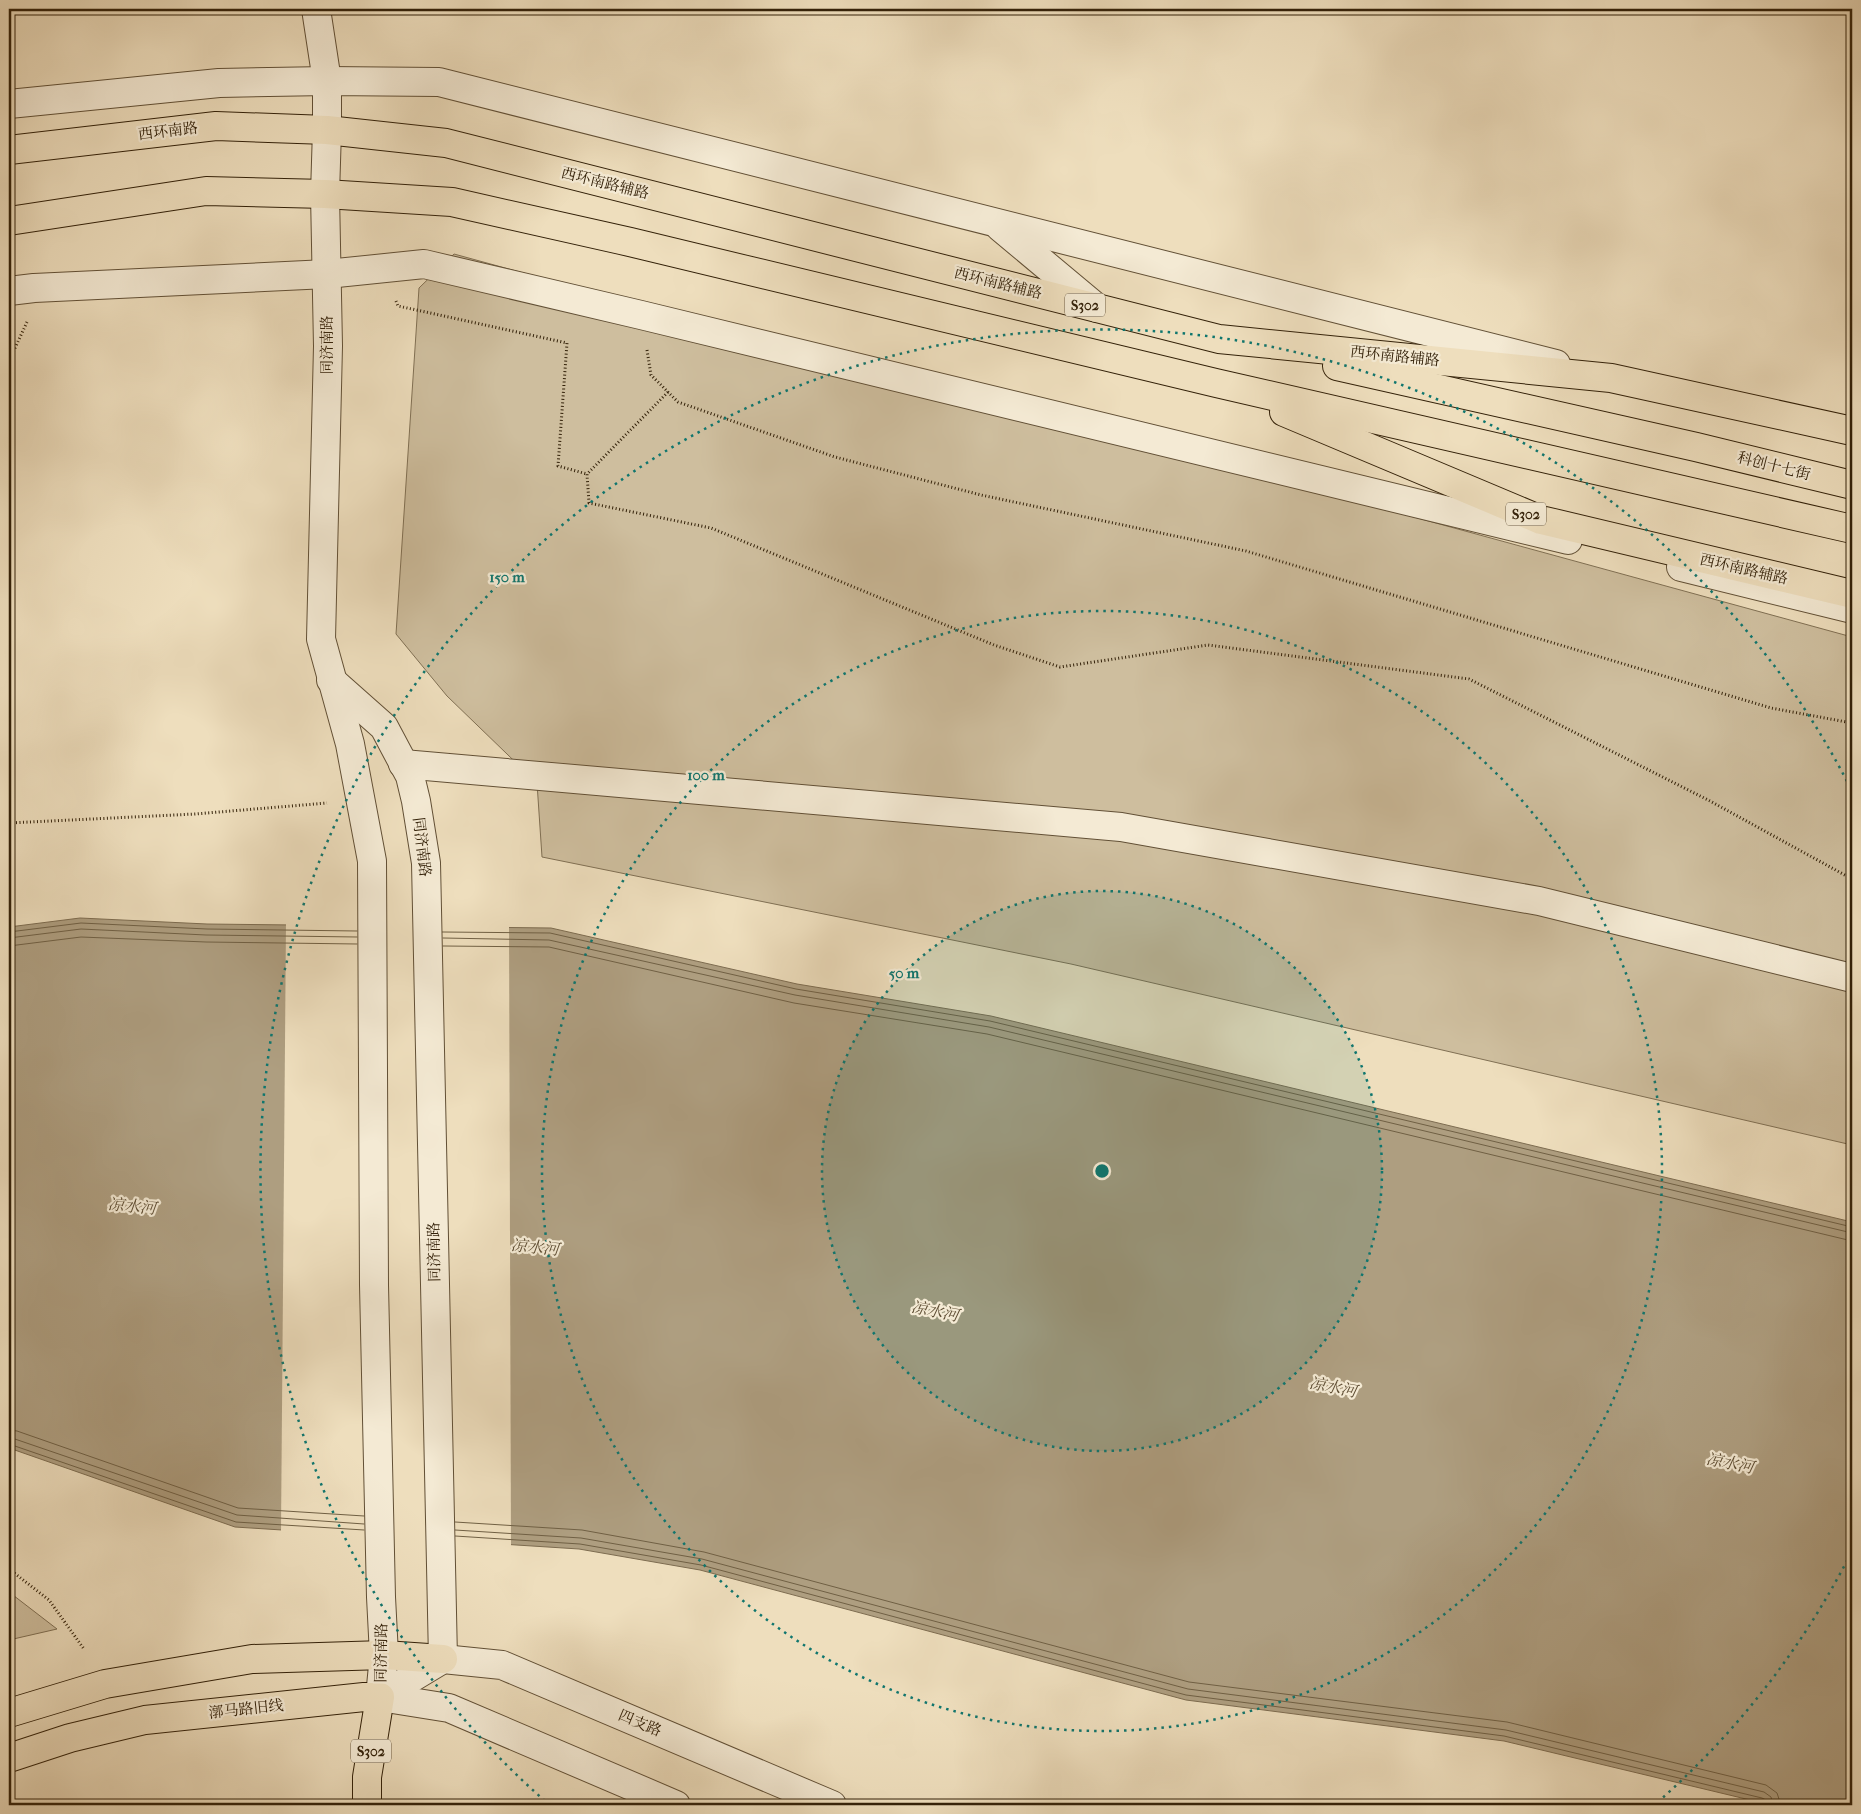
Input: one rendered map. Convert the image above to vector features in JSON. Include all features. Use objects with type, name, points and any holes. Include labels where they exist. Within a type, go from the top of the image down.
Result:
[{"type":"main road","name":"西环南路","points":[[9,150],[216,126],[327,130]]},
{"type":"main road","name":"西环南路辅路","points":[[327,130],[446,143],[1219,339],[1611,378],[1852,431]]},
{"type":"main road","points":[[9,221],[206,191],[326,194]]},
{"type":"main road","name":"S302","points":[[326,194],[452,202],[640,244],[1216,383]]},
{"type":"main road","name":"科创十七街","points":[[1219,339],[1696,447],[1852,485]]},
{"type":"main road","name":"西环南路辅路","points":[[1216,383],[1541,520],[1852,594]]},
{"type":"main road","points":[[1216,383],[1852,529]]},
{"type":"main road","points":[[9,1713],[105,1684],[252,1659],[384,1655],[443,1659]]},
{"type":"main road","name":"S302","points":[[367,1805],[367,1776],[380,1697]]},
{"type":"main road","name":"漷马路旧线","points":[[9,1758],[70,1738],[145,1720],[380,1697]]},
{"type":"street","name":"同济南路","points":[[316,9],[327,81],[328,346],[321,639],[350,744],[372,861],[374,1285],[380,1597],[384,1655],[380,1697]]},
{"type":"street","points":[[9,104],[219,82],[440,82],[1611,378]]},
{"type":"street","points":[[995,222],[1097,308]]},
{"type":"street","points":[[9,291],[34,288],[327,274],[424,264],[1852,609]]},
{"type":"street","name":"同济南路","points":[[331,680],[384,727],[410,776],[426,863],[440,1595],[443,1659],[380,1697]]},
{"type":"street","points":[[403,764],[1121,827],[1539,901],[1852,978]]},
{"type":"street","name":"四支路","points":[[443,1659],[502,1665],[832,1805]]},
{"type":"street","points":[[380,1697],[449,1708],[676,1805]]},
{"type":"path","points":[[386,268],[398,306],[567,342],[558,466],[587,474]]},
{"type":"path","points":[[641,315],[651,375],[678,402],[835,457],[981,495],[1246,551],[1771,708],[1852,723]]},
{"type":"path","points":[[668,392],[587,474],[589,503],[711,528],[994,644],[1060,667],[1208,645],[1469,679],[1710,801],[1852,880]]},
{"type":"path","points":[[9,823],[195,814],[361,800]]},
{"type":"path","points":[[9,1569],[49,1600],[84,1649]]},
{"type":"shaded area","points":[[454,254],[1852,637],[1852,1145],[1071,964],[542,857],[537,783],[447,696],[396,634],[419,288]]},
{"type":"shaded area","points":[[9,1592],[57,1629],[9,1640]]},
{"type":"water","name":"凉水河","points":[[80,918],[207,924],[551,928],[797,984],[991,1016],[1852,1222],[1852,1805],[1771,1805],[1504,1741],[1186,1700],[700,1570],[579,1549],[235,1527],[9,1448],[9,927]]},
{"type":"pier","points":[[286,922],[509,925],[511,1547],[281,1532]]}]
